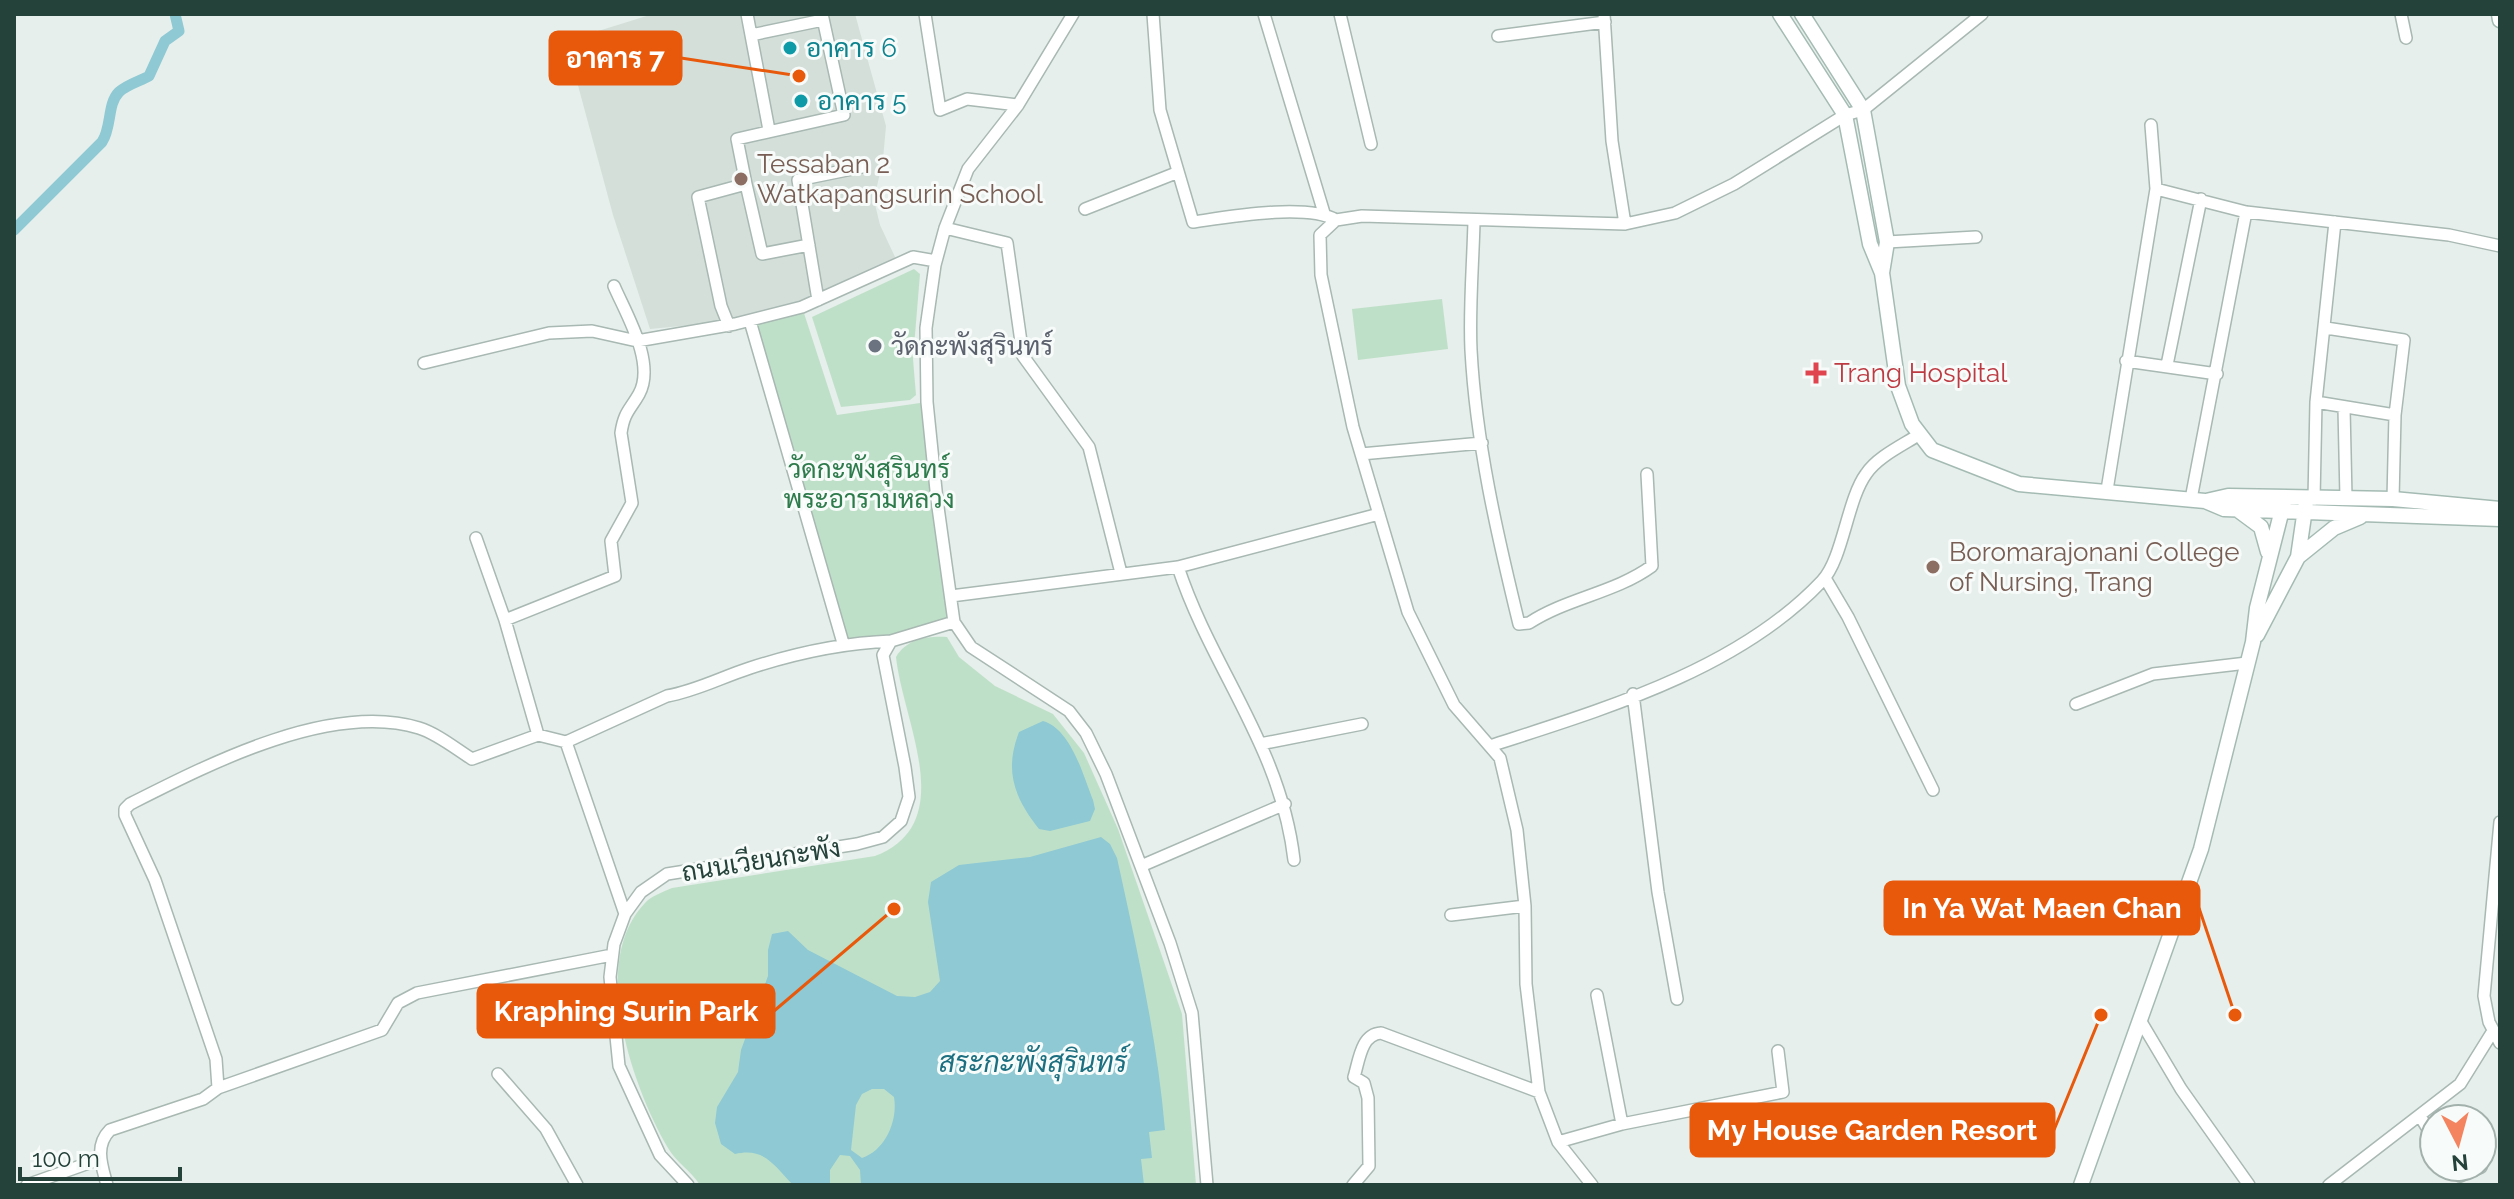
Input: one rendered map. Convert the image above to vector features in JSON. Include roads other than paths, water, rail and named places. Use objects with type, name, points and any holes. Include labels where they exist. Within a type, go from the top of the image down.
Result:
[{"type":"main road","points":[[1780,14],[1845,115],[1870,244],[1882,273],[1898,386],[1912,424],[1932,450],[2019,484],[2198,500],[2224,509],[2346,498],[2500,509]]},
{"type":"main road","points":[[1808,16],[1863,110],[1887,242],[1882,273]]},
{"type":"main road","points":[[2198,500],[2228,496],[2284,505]]},
{"type":"main road","points":[[2308,503],[2380,514],[2500,519]]},
{"type":"main road","points":[[2253,642],[2298,557],[2308,503]]},
{"type":"main road","points":[[2081,1185],[2201,849],[2253,642],[2268,557],[2284,505]]},
{"type":"main road","points":[[2238,510],[2261,527],[2268,557]]},
{"type":"main road","points":[[2298,557],[2334,528],[2354,519],[2380,514]]},
{"type":"street","points":[[747,14],[769,130]]},
{"type":"street","points":[[925,14],[940,110],[967,99],[1018,105]]},
{"type":"street","points":[[1073,14],[1018,105],[968,169],[945,228],[936,261],[926,328],[927,402],[954,622],[971,647],[1051,697],[1086,733],[1141,866],[1192,1013],[1207,1185]]},
{"type":"street","points":[[1153,14],[1160,110],[1176,173],[1193,222],[1258,214],[1324,213],[1336,220]]},
{"type":"street","points":[[1264,14],[1324,213]]},
{"type":"street","points":[[1340,14],[1371,144]]},
{"type":"street","points":[[1592,1185],[1558,1142],[1539,1092],[1526,984],[1525,906],[1517,830],[1500,758],[1454,705],[1408,612],[1361,454],[1321,275],[1320,235],[1336,220],[1362,216],[1625,224],[1675,213],[1734,184],[1845,115],[1863,110],[1982,14]]},
{"type":"street","points":[[2401,14],[2406,38]]},
{"type":"street","points":[[751,35],[823,17],[844,115],[737,139],[762,254],[809,245]]},
{"type":"street","points":[[1498,36],[1604,18],[1612,141],[1625,224]]},
{"type":"street","points":[[2107,490],[2156,189],[2151,125]]},
{"type":"street","points":[[818,300],[798,180],[862,167]]},
{"type":"street","points":[[1085,209],[1176,173]]},
{"type":"street","points":[[729,326],[721,306],[698,197],[746,184]]},
{"type":"street","points":[[2156,189],[2246,212],[2449,235],[2500,246]]},
{"type":"street","points":[[2167,365],[2201,199]]},
{"type":"street","points":[[2198,500],[2246,212]]},
{"type":"street","points":[[1474,221],[1471,349],[1493,516],[1519,624],[1529,623],[1584,596],[1630,582],[1652,566],[1647,474]]},
{"type":"street","points":[[2308,503],[2335,222]]},
{"type":"street","points":[[945,228],[1007,243],[1023,356],[1089,447],[1121,573]]},
{"type":"street","points":[[1887,242],[1976,237]]},
{"type":"street","points":[[424,363],[549,333],[592,331],[637,341],[729,326],[818,300],[913,257],[936,261]]},
{"type":"street","points":[[505,620],[615,576],[611,541],[632,503],[621,433],[627,408],[640,393],[644,375],[637,341],[614,286]]},
{"type":"street","points":[[750,321],[843,643]]},
{"type":"street","points":[[2326,328],[2404,340],[2395,415],[2393,499]]},
{"type":"street","points":[[2126,361],[2217,374]]},
{"type":"street","points":[[2316,402],[2395,415]]},
{"type":"street","points":[[2344,408],[2346,498]]},
{"type":"street","points":[[1490,746],[1633,694],[1740,644],[1783,617],[1825,578],[1865,474],[1920,434]]},
{"type":"street","points":[[1361,454],[1482,443]]},
{"type":"street","points":[[951,596],[1178,567],[1379,514]]},
{"type":"street","points":[[476,538],[505,620],[538,735]]},
{"type":"street","points":[[1178,567],[1193,611],[1223,663],[1285,804],[1294,860]]},
{"type":"street","points":[[1825,578],[1848,617],[1933,790]]},
{"type":"street","points":[[218,1088],[216,1059],[155,880],[125,809],[185,776],[279,739],[335,722],[400,723],[423,729],[472,759],[538,735],[566,742],[667,696],[684,693],[749,668],[843,643],[891,641],[954,622]]},
{"type":"street","name":"ถนนเวียนกะพัง","points":[[688,1185],[660,1155],[619,1066],[610,977],[612,955],[625,914],[641,892],[667,874],[857,844],[883,837],[901,821],[909,797],[883,655],[891,641]]},
{"type":"street","points":[[2076,704],[2153,674],[2247,663]]},
{"type":"street","points":[[1633,694],[1658,892],[1677,999]]},
{"type":"street","points":[[1260,744],[1362,724]]},
{"type":"street","points":[[566,742],[625,914]]},
{"type":"street","points":[[1141,866],[1285,804]]},
{"type":"street","points":[[2500,822],[2484,996],[2493,1031],[2500,1043]]},
{"type":"street","points":[[1451,915],[1525,906]]},
{"type":"street","points":[[107,1185],[100,1159],[105,1136],[110,1130],[203,1099],[218,1088],[382,1030],[398,1003],[417,993],[612,955]]},
{"type":"street","points":[[1597,995],[1622,1124]]},
{"type":"street","points":[[2140,1020],[2181,1089],[2249,1185]]},
{"type":"street","points":[[2436,1103],[2460,1084],[2493,1031]]},
{"type":"street","points":[[1353,1185],[1369,1166],[1368,1098],[1364,1083],[1354,1077],[1366,1038],[1372,1033],[1381,1033],[1539,1092]]},
{"type":"street","points":[[1558,1142],[1622,1124],[1783,1092],[1778,1051]]},
{"type":"street","points":[[498,1074],[546,1129],[577,1185]]},
{"type":"street","points":[[2329,1185],[2418,1118]]},
{"type":"street","points":[[27,1185],[100,1159]]},
{"type":"water","points":[[1043,721],[1061,733],[1075,754],[1093,800],[1095,809],[1090,821],[1050,831],[1039,829],[1023,806],[1012,771],[1015,746],[1019,732]]},
{"type":"water","name":"สระกะพังสุรินทร์","points":[[1101,837],[1110,844],[1117,858],[1152,1027],[1165,1130],[1149,1132],[1152,1158],[1141,1159],[1144,1185],[861,1185],[860,1170],[850,1156],[840,1155],[830,1170],[830,1185],[793,1185],[761,1155],[735,1154],[721,1144],[715,1123],[717,1107],[738,1072],[741,1050],[768,976],[768,950],[772,934],[788,931],[808,950],[897,996],[915,997],[930,992],[940,981],[928,902],[931,882],[959,865],[1030,857]],"holes":[[[872,1089],[884,1089],[894,1097],[892,1124],[878,1148],[862,1158],[851,1150],[856,1105],[862,1094]]]},
{"type":"waterway","points":[[14,230],[102,142],[115,97],[125,87],[149,76],[165,41],[179,31],[175,14]]},
{"type":"place","name":"อาคาร 6","points":[[790,48]]},
{"type":"place","name":"อาคาร 7","points":[[799,76]]},
{"type":"place","name":"อาคาร 5","points":[[801,101]]},
{"type":"place","name":"Tessaban 2 Watkapangsurin School","points":[[741,179]]},
{"type":"place","name":"วัดกะพังสุรินทร์","points":[[875,346]]},
{"type":"place","name":"Trang Hospital","points":[[1816,373]]},
{"type":"place","name":"Boromarajonani College of Nursing, Trang","points":[[1933,567]]},
{"type":"place","name":"Kraphing Surin Park","points":[[894,909]]},
{"type":"place","name":"My House Garden Resort","points":[[2101,1015]]},
{"type":"place","name":"In Ya Wat Maen Chan","points":[[2235,1015]]},
{"type":"park label","name":"วัดกะพังสุรินทร์ พระอารามหลวง","points":[[869,484]]}]
